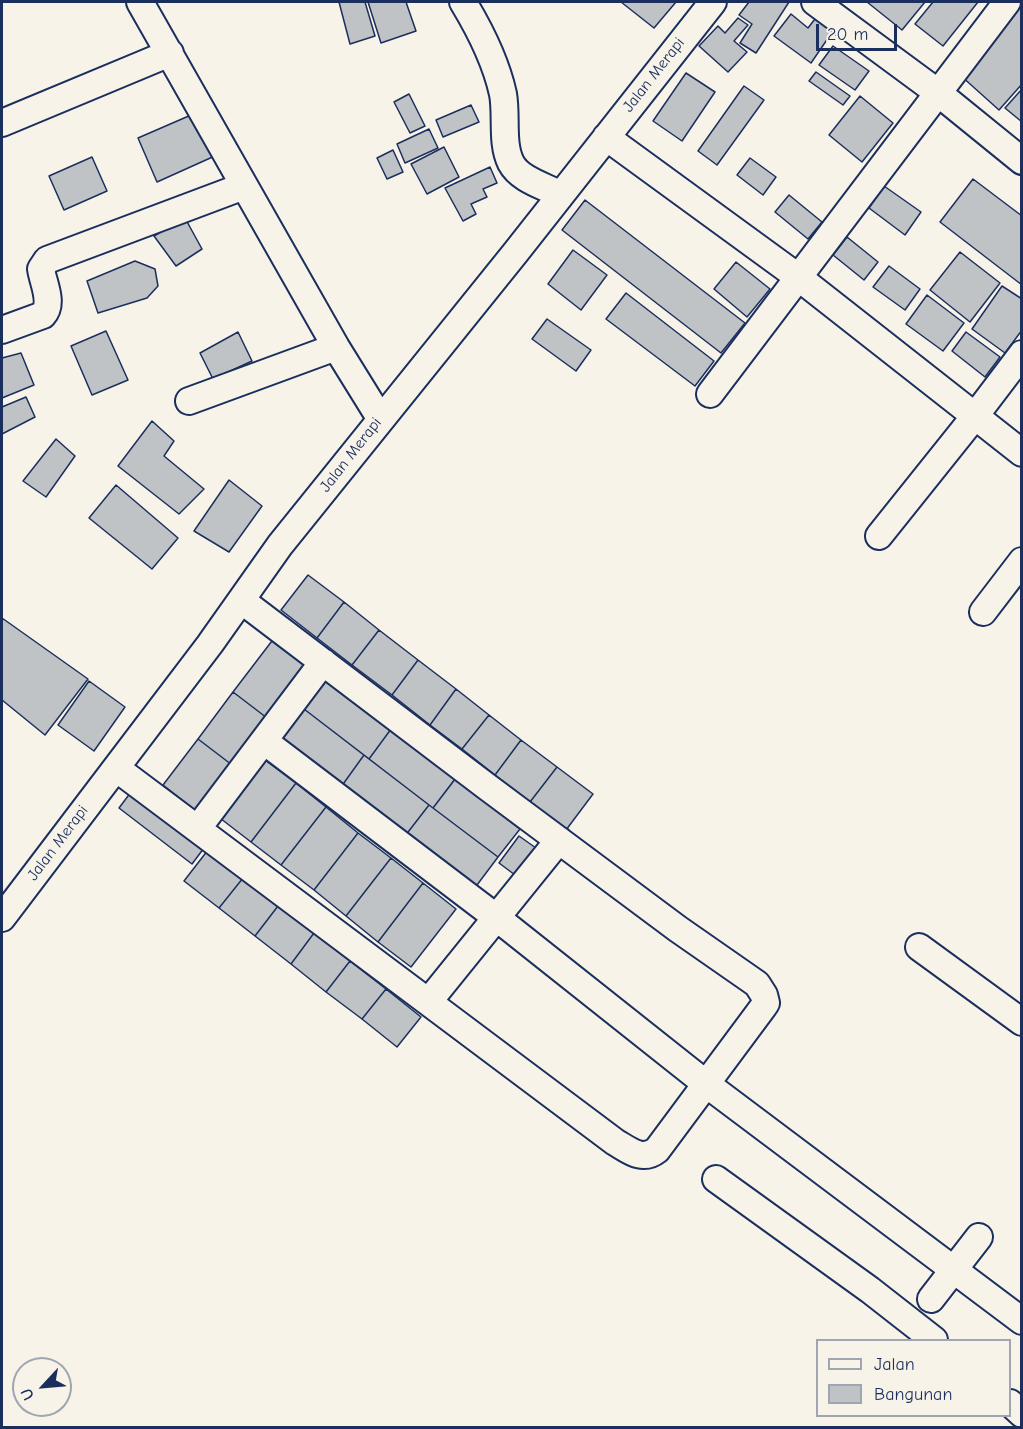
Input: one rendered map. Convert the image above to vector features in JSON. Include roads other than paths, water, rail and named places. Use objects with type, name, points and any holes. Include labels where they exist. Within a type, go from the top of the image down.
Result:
[{"type":"street","points":[[140,2],[336,347],[380,418]]},
{"type":"street","points":[[464,2],[489,52],[497,74],[503,96],[507,148],[511,162],[519,173],[561,195]]},
{"type":"street","name":"Jalan Merapi","points":[[6,902],[116,768],[280,545],[713,2]]},
{"type":"street","points":[[815,2],[937,92],[1022,161]]},
{"type":"street","points":[[710,394],[1007,2]]},
{"type":"street","points":[[2,123],[170,53]]},
{"type":"street","points":[[606,137],[798,277],[1022,453]]},
{"type":"street","points":[[2,330],[43,315],[47,310],[48,304],[41,269],[47,260],[244,186]]},
{"type":"street","points":[[189,401],[336,347]]},
{"type":"street","points":[[879,536],[1022,354]]},
{"type":"street","points":[[983,612],[1022,561]]},
{"type":"street","points":[[116,768],[635,1155],[645,1156],[657,1149],[766,1004],[757,984],[558,840],[241,600]]},
{"type":"street","points":[[198,828],[323,662]]},
{"type":"street","points":[[264,741],[497,918],[705,1083],[1022,1321]]},
{"type":"street","points":[[429,1001],[558,840]]},
{"type":"street","points":[[919,947],[1022,1022]]},
{"type":"street","points":[[716,1179],[870,1290],[931,1339]]},
{"type":"street","points":[[932,1299],[979,1237]]}]
